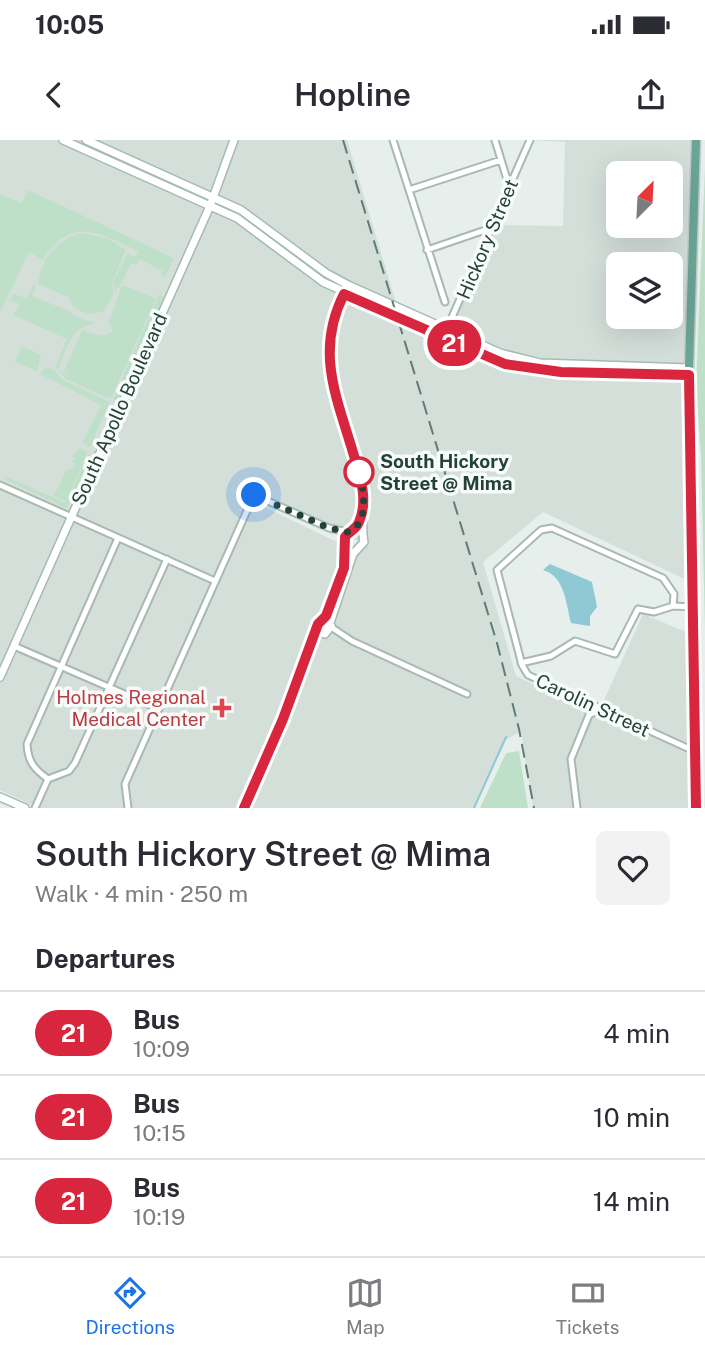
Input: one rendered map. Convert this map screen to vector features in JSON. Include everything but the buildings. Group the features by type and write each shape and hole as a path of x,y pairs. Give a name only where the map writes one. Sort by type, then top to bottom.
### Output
{"main road":[{"path":"63,140 237,218 266,237 302,268 344,294 505,364 537,371 689,372"},
{"path":"86,140 214,196 271,230 311,262 348,285 500,353 540,363 689,372"},
{"name":"South Apollo Boulevard","path":"0,677 210,206 234,140"},
{"path":"696,140 689,372 696,808"},
{"path":"266,237 271,230"},
{"path":"348,285 334,313 328,351 330,376 362,484 363,544 349,546"},
{"path":"244,808 301,676 325,628 344,568 350,531 362,515"},
{"path":"350,531 361,534"},
{"path":"0,797 24,808"}],"street":[{"path":"393,140 444,302"},
{"path":"495,140 509,186"},
{"name":"Hickory Street","path":"443,338 530,140"},
{"path":"409,190 501,160"},
{"path":"427,250 491,228"},
{"path":"0,485 215,581"},
{"path":"128,808 125,784 254,495 329,528 350,531"},
{"name":"Carolin Street","path":"673,606 674,594 663,578 548,527 496,570 521,663 528,675 696,752"},
{"path":"329,528 349,546"},
{"path":"48,779 35,769 28,759 27,744 118,538"},
{"path":"35,808 48,779 69,771 75,763 167,559"},
{"path":"521,663 551,656 575,641 615,654 633,613 638,610 664,612 673,606 694,607"},
{"path":"325,628 467,694"},
{"path":"14,646 159,709"},
{"path":"577,808 571,759 589,715 600,709"}],"shaded area":[{"path":"0,140 347,140 401,319 443,338 492,225 563,226 565,142 530,140 698,140 691,370 695,584 543,512 483,562 516,676 583,707 589,714 600,709 643,614 696,636 698,808 533,808 521,731 506,740 474,808 243,808 358,541 254,495 125,784 128,808 38,808 0,790"},
{"name":"Holmes Regional Medical Center","path":"254,502 337,542 342,552 340,569 239,808 132,808 127,790 129,781"}],"green space":[{"path":"705,168 705,629 701,456 696,386"},
{"path":"28,190 174,258 165,277 161,275 163,271 139,259 136,265 132,263 116,292 113,282 128,253 135,257 138,251 99,234 75,232 53,246 43,260 29,252 0,312 0,194 22,203"},
{"path":"82,233 107,238 126,250 112,282 114,294 103,312 87,314 74,308 68,297 38,284 43,266 52,251 65,240"},
{"path":"33,285 36,286 32,296 72,312 71,315 96,323 80,329 75,334 58,369 55,367 67,339 13,315 20,305 10,300 13,294 26,298"},
{"path":"126,286 156,299 111,398 108,398 66,379 58,370 69,375 64,371 82,330 101,336 113,332 109,322 121,287"},
{"path":"160,293 164,300 157,315 149,322 149,334 121,397 116,401 113,399"},
{"path":"22,346 41,355 37,371 15,362"},
{"path":"45,367 53,369 63,380 110,402 90,447 82,443 101,405 40,374"},
{"path":"80,448 88,452 66,501 54,496 66,470 73,469 76,464 71,462 76,459 72,457"},
{"path":"89,453 93,461 66,508 4,479 7,477 66,503"},
{"path":"519,751 528,808 480,808 506,753"}],"water":[{"path":"550,564 592,582 597,607 590,616 590,626 571,623 560,584 550,573 543,570"}],"waterway":[{"path":"474,808 506,737"}],"railway":[{"path":"343,140 497,643 519,729 534,808"}],"bus line":[{"name":"21","path":"244,808 283,719 282,715 318,624 326,616 344,568 347,548 344,544 345,537 356,528 362,515 362,484 330,376 328,351 331,325 344,294 505,364 537,371 689,375 694,533 696,808"}],"place":[{"name":"South Hickory Street @ Mima","path":"359,472"},
{"name":"Holmes Regional Medical Center","path":"222,708"}],"route":[{"path":"254,495 329,528 353,531 362,515 363,496 359,472"}]}
